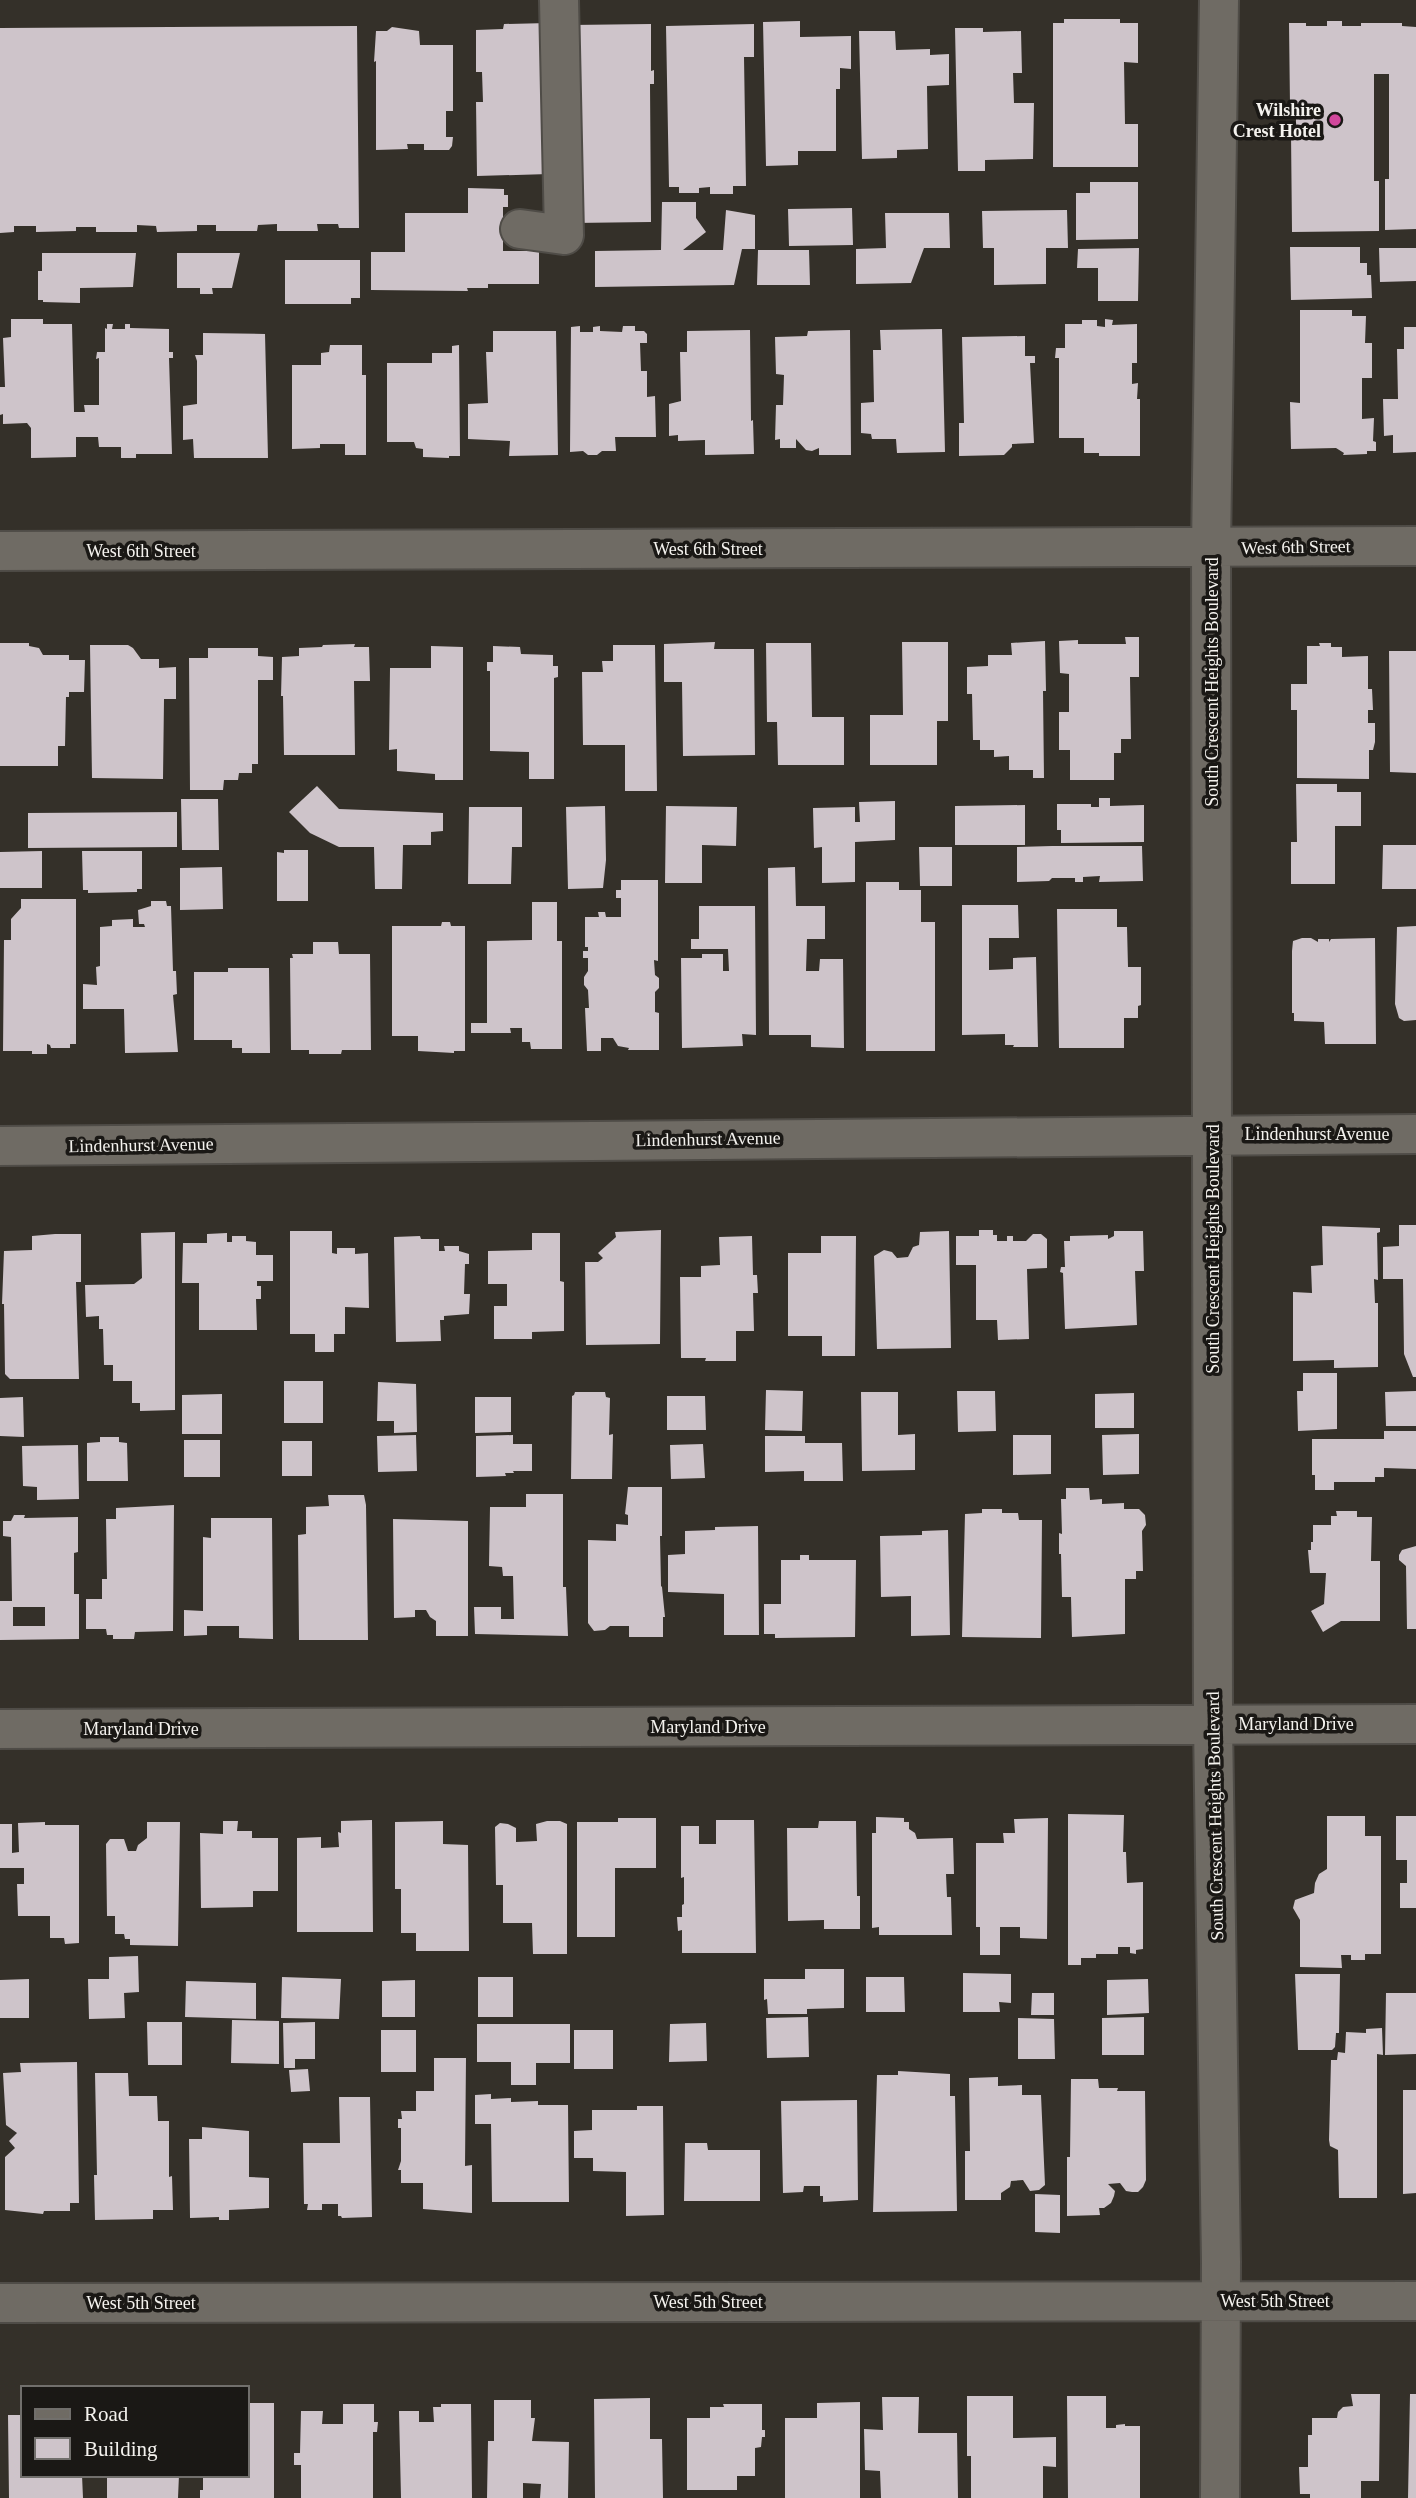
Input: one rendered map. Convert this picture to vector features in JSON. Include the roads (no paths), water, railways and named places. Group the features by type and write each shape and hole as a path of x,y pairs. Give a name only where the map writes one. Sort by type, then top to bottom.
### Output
{"street":[{"path":"520,229 564,235 559,0"},
{"name":"South Crescent Heights Boulevard","path":"1219,0 1211,548 1213,1724 1221,2301 1220,2498"},
{"name":"West 6th Street","path":"0,551 1416,546"},
{"name":"Lindenhurst Avenue","path":"0,1146 1416,1134"},
{"name":"Maryland Drive","path":"0,1729 1416,1724"},
{"name":"West 5th Street","path":"0,2303 1416,2301"}],"place":[{"name":"Wilshire Crest Hotel","path":"1335,120"}]}
